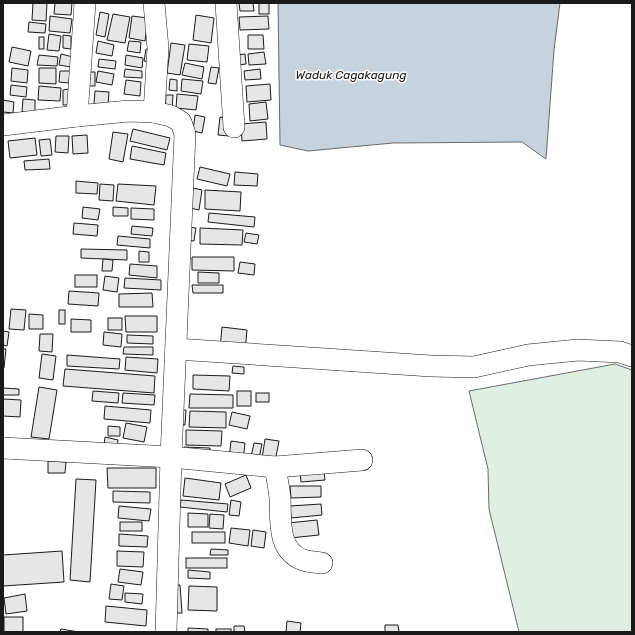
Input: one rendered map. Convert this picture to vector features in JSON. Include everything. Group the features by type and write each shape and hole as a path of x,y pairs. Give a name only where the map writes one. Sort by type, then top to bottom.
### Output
{"street":[{"path":"77,116 85,3"},
{"path":"154,3 158,48 154,112"},
{"path":"226,3 234,127"},
{"path":"3,125 129,111 154,112 171,116 181,122 186,134 171,457 166,632"},
{"path":"176,349 474,367 528,355 578,350 620,352 632,356"},
{"path":"3,448 171,457 275,467 362,460"},
{"path":"275,467 280,496 281,533 285,545 293,554 304,560 322,563"}],"green space":[{"path":"615,364 632,370 632,632 519,632 489,509 488,469 469,391"}],"water":[{"name":"Waduk Cagakagung","path":"278,3 560,3 554,50 546,159 522,142 393,143 308,151 280,145"}],"building":[{"path":"33,3 47,3 46,21 32,20"},
{"path":"55,3 72,3 71,15 54,14"},
{"path":"239,3 253,3 254,11 240,11"},
{"path":"259,3 269,3 269,14 259,14"},
{"path":"100,12 109,14 105,37 96,35"},
{"path":"113,14 130,17 125,43 107,40"},
{"path":"196,15 214,18 211,43 193,40"},
{"path":"50,16 72,19 70,33 49,31"},
{"path":"132,16 148,18 145,41 129,38"},
{"path":"268,16 269,29 240,30 239,17"},
{"path":"29,22 46,24 45,33 28,32"},
{"path":"49,34 61,36 59,51 47,50"},
{"path":"63,35 71,36 71,49 63,48"},
{"path":"248,35 263,35 264,49 248,49"},
{"path":"39,37 44,37 44,49 39,49"},
{"path":"98,41 114,45 112,56 96,53"},
{"path":"129,41 141,42 140,53 127,51"},
{"path":"171,43 185,45 180,75 167,73"},
{"path":"189,44 209,46 207,62 187,60"},
{"path":"12,47 31,51 28,66 9,62"},
{"path":"146,49 156,50 154,63 144,61"},
{"path":"264,52 266,64 249,65 248,54"},
{"path":"61,54 73,57 71,67 59,65"},
{"path":"245,54 246,64 238,65 237,55"},
{"path":"39,55 58,57 57,66 37,65"},
{"path":"126,55 143,58 142,68 125,65"},
{"path":"99,59 116,61 115,69 98,67"},
{"path":"185,63 204,67 202,79 182,75"},
{"path":"211,67 219,68 216,84 208,83"},
{"path":"12,68 28,70 27,83 11,81"},
{"path":"39,68 56,68 56,84 39,83"},
{"path":"125,69 142,71 142,78 124,77"},
{"path":"260,69 261,79 245,80 244,71"},
{"path":"60,71 70,71 69,83 59,82"},
{"path":"98,71 114,74 112,85 96,82"},
{"path":"89,72 95,72 95,86 88,86"},
{"path":"170,79 177,80 177,91 169,90"},
{"path":"182,79 203,81 201,94 181,91"},
{"path":"126,80 141,82 140,96 124,94"},
{"path":"270,84 271,100 247,102 246,86"},
{"path":"11,85 27,87 26,97 10,95"},
{"path":"39,86 61,88 60,101 38,100"},
{"path":"69,89 70,105 63,105 63,90"},
{"path":"95,91 109,92 108,104 94,104"},
{"path":"177,94 198,96 196,110 176,108"},
{"path":"166,95 173,95 172,112 165,112"},
{"path":"23,99 35,100 35,112 22,112"},
{"path":"3,100 14,102 13,113 3,112"},
{"path":"266,102 268,119 250,121 249,104"},
{"path":"195,115 205,117 202,133 193,131"},
{"path":"220,117 231,119 229,136 218,135"},
{"path":"266,122 267,139 242,141 241,124"},
{"path":"133,129 170,138 167,150 130,141"},
{"path":"113,132 128,134 123,162 109,159"},
{"path":"87,135 88,153 73,154 72,136"},
{"path":"56,136 69,136 68,153 55,152"},
{"path":"35,138 37,155 10,158 8,141"},
{"path":"50,139 52,155 41,156 39,140"},
{"path":"132,146 166,153 164,165 130,159"},
{"path":"49,159 50,169 25,170 24,161"},
{"path":"200,167 230,174 227,186 197,179"},
{"path":"235,172 258,174 257,186 234,185"},
{"path":"76,181 98,183 97,194 76,193"},
{"path":"100,184 114,185 113,201 99,200"},
{"path":"118,184 156,186 154,205 116,201"},
{"path":"193,188 202,190 199,210 190,208"},
{"path":"205,190 241,192 240,211 205,209"},
{"path":"83,207 100,209 98,220 82,218"},
{"path":"113,207 128,208 128,216 113,216"},
{"path":"131,208 154,209 154,220 131,219"},
{"path":"209,213 255,217 254,227 208,222"},
{"path":"74,223 98,225 97,236 73,234"},
{"path":"132,226 153,228 152,236 131,234"},
{"path":"188,227 196,228 194,241 186,240"},
{"path":"200,228 243,230 242,245 200,244"},
{"path":"246,233 259,235 257,244 244,242"},
{"path":"118,236 150,239 150,248 117,245"},
{"path":"81,249 127,250 127,260 81,258"},
{"path":"139,251 149,252 149,262 139,262"},
{"path":"192,257 234,257 234,271 192,270"},
{"path":"103,259 113,260 112,271 102,271"},
{"path":"240,262 255,264 254,275 238,273"},
{"path":"130,264 157,266 157,278 129,275"},
{"path":"198,272 219,273 219,283 198,283"},
{"path":"75,275 97,275 97,287 75,287"},
{"path":"105,276 119,278 117,292 103,290"},
{"path":"125,278 161,280 161,290 124,288"},
{"path":"192,285 223,285 223,293 193,293"},
{"path":"69,291 99,293 98,306 68,304"},
{"path":"152,293 153,307 119,307 119,294"},
{"path":"11,309 26,310 24,330 9,329"},
{"path":"59,310 65,310 65,324 59,324"},
{"path":"29,314 43,315 43,329 29,329"},
{"path":"125,316 157,316 157,332 126,332"},
{"path":"108,318 122,318 122,330 108,330"},
{"path":"71,319 91,320 91,332 71,332"},
{"path":"222,327 247,330 245,352 220,349"},
{"path":"3,331 9,332 7,346 3,345"},
{"path":"104,332 122,334 121,347 103,345"},
{"path":"40,334 53,334 52,352 39,351"},
{"path":"127,335 153,336 153,344 127,343"},
{"path":"124,347 153,347 153,355 123,354"},
{"path":"3,349 6,349 4,368 3,368"},
{"path":"42,354 56,356 53,380 39,378"},
{"path":"67,355 120,359 119,369 67,366"},
{"path":"126,357 158,359 157,373 125,370"},
{"path":"233,366 244,367 244,374 232,373"},
{"path":"65,369 155,376 154,393 63,386"},
{"path":"193,375 230,376 229,391 193,389"},
{"path":"39,387 57,390 49,439 31,437"},
{"path":"3,388 19,389 19,395 3,395"},
{"path":"93,391 119,393 118,403 92,401"},
{"path":"237,391 251,391 251,406 237,406"},
{"path":"123,393 155,395 154,405 122,403"},
{"path":"256,393 269,393 269,402 256,402"},
{"path":"190,394 233,395 233,408 189,408"},
{"path":"3,399 21,400 20,417 3,416"},
{"path":"105,406 151,410 150,423 104,419"},
{"path":"179,410 186,410 185,425 178,425"},
{"path":"190,411 226,412 226,428 189,427"},
{"path":"232,412 250,416 247,429 229,425"},
{"path":"126,423 147,427 144,442 123,438"},
{"path":"108,426 120,427 120,436 108,436"},
{"path":"186,430 222,431 221,446 186,445"},
{"path":"105,437 118,440 117,448 104,446"},
{"path":"265,439 279,441 274,467 261,465"},
{"path":"231,441 245,443 243,461 229,459"},
{"path":"254,443 262,444 259,459 251,457"},
{"path":"184,447 210,448 210,455 183,454"},
{"path":"48,461 66,462 65,473 48,473"},
{"path":"107,468 156,468 156,488 108,488"},
{"path":"324,471 325,480 301,482 300,472"},
{"path":"246,475 251,488 230,497 225,484"},
{"path":"185,478 221,483 219,500 183,496"},
{"path":"76,479 96,480 90,582 70,580"},
{"path":"290,486 321,486 321,497 291,498"},
{"path":"113,491 150,492 150,503 113,502"},
{"path":"181,500 228,504 227,512 180,507"},
{"path":"231,500 241,502 239,516 229,515"},
{"path":"321,504 322,515 291,518 290,506"},
{"path":"119,506 151,509 149,521 118,518"},
{"path":"188,513 208,514 208,527 188,527"},
{"path":"210,514 224,515 223,529 209,528"},
{"path":"317,520 319,535 290,538 288,523"},
{"path":"120,522 142,522 142,531 120,531"},
{"path":"231,528 250,530 248,546 229,543"},
{"path":"253,530 266,532 264,548 251,546"},
{"path":"192,532 225,532 225,543 192,543"},
{"path":"119,534 148,536 147,547 119,546"},
{"path":"211,549 228,550 228,555 210,555"},
{"path":"62,551 64,582 3,586 3,555"},
{"path":"117,551 144,552 143,567 117,566"},
{"path":"186,558 227,558 227,568 186,568"},
{"path":"120,569 143,572 141,585 118,582"},
{"path":"188,570 210,572 210,579 188,578"},
{"path":"111,584 124,586 122,600 109,599"},
{"path":"174,585 180,585 182,613 176,613"},
{"path":"189,586 217,587 217,611 188,610"},
{"path":"125,593 143,594 142,604 125,602"},
{"path":"25,594 27,611 6,614 4,598"},
{"path":"106,606 147,610 146,626 105,622"},
{"path":"4,617 23,617 23,632 4,632"},
{"path":"287,621 301,623 300,632 286,632"},
{"path":"385,625 398,625 399,632 385,632"},
{"path":"234,626 244,626 245,632 234,632"},
{"path":"188,628 208,629 208,632 188,632"},
{"path":"61,629 79,632 60,632"},
{"path":"216,629 231,629 231,632 216,632"}]}
